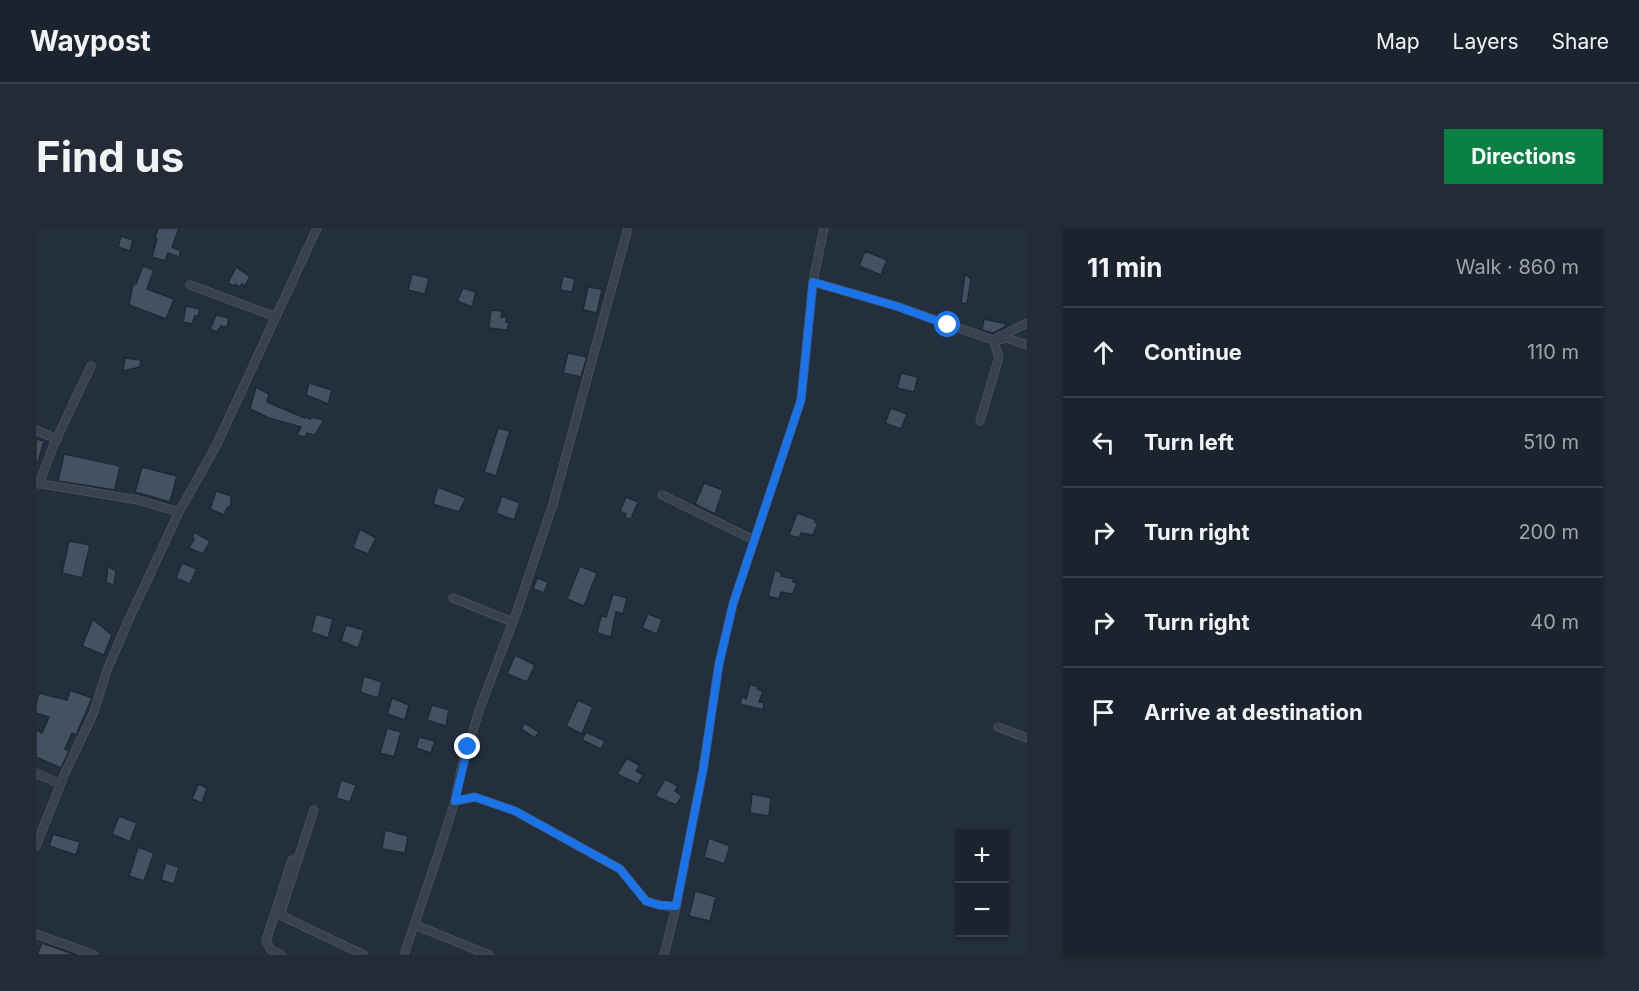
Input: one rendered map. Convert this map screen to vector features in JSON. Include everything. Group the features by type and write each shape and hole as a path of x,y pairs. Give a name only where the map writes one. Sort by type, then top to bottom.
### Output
{"street":[{"path":"36,846 60,784 94,712 111,659 179,512 212,454 317,228"},
{"path":"404,955 455,801 462,765 480,708 513,622 553,504 628,228"},
{"path":"664,955 703,770 719,664 733,604 799,408 805,372 813,282 824,228"},
{"path":"813,282 896,306 993,340 1006,338 1027,345"},
{"path":"190,285 276,316"},
{"path":"993,340 1027,323"},
{"path":"980,421 999,357 993,340"},
{"path":"92,366 38,483 138,500 179,512"},
{"path":"36,430 57,439"},
{"path":"662,495 754,540"},
{"path":"453,598 513,622"},
{"path":"998,728 1027,738"},
{"path":"36,772 60,784"},
{"path":"455,801 475,797 515,811 620,869 646,901 659,905 676,906"},
{"path":"314,810 282,908 282,916 364,955"},
{"path":"282,955 271,950 266,942 292,860"},
{"path":"415,925 489,955"},
{"path":"36,934 94,955"}],"building":[{"path":"158,228 179,228 172,247 181,251 179,257 168,253 165,261 152,257"},
{"path":"121,236 133,240 130,251 118,247"},
{"path":"865,251 887,260 881,275 859,266"},
{"path":"143,266 154,270 147,289 174,299 166,319 129,305 133,284 136,284"},
{"path":"236,267 250,276 245,286 242,284 239,287 228,283"},
{"path":"412,274 429,278 425,294 408,290"},
{"path":"965,274 971,279 967,304 961,303"},
{"path":"563,276 575,279 572,292 560,290"},
{"path":"588,287 602,289 597,313 583,310"},
{"path":"463,288 476,292 472,307 457,301"},
{"path":"186,306 200,309 192,324 183,322"},
{"path":"491,310 502,311 501,317 507,317 506,322 509,323 507,330 489,328"},
{"path":"216,315 229,318 227,327 221,326 217,332 210,329"},
{"path":"984,319 1006,324 1005,327 993,333 982,330"},
{"path":"568,353 587,357 581,377 563,373"},
{"path":"125,358 141,360 140,367 123,371"},
{"path":"901,373 918,377 914,392 897,388"},
{"path":"309,383 332,390 328,404 306,395"},
{"path":"256,387 269,394 267,402 305,418 305,416 310,419 312,417 324,420 315,435 307,433 305,437 297,435 301,427 269,418 250,409"},
{"path":"891,408 907,414 901,429 885,423"},
{"path":"498,428 510,431 496,476 484,472"},
{"path":"36,439 44,441 38,462 36,462"},
{"path":"64,454 120,466 115,490 58,481"},
{"path":"142,467 177,476 170,502 135,492"},
{"path":"704,483 723,490 715,514 695,504"},
{"path":"438,487 466,498 459,512 433,504"},
{"path":"216,491 231,496 231,506 227,508 224,515 210,509"},
{"path":"502,496 520,503 514,520 496,513"},
{"path":"626,497 638,502 631,519 625,518 626,514 620,511"},
{"path":"797,513 816,520 815,522 818,523 813,535 801,533 799,538 789,535"},
{"path":"360,529 376,538 368,554 353,548"},
{"path":"194,532 210,541 203,554 189,548 194,539 192,538"},
{"path":"69,541 90,545 82,578 62,573"},
{"path":"182,563 197,569 190,584 176,578"},
{"path":"108,566 116,571 114,585 106,583"},
{"path":"580,566 597,573 584,606 567,599"},
{"path":"775,570 782,573 781,576 794,579 793,582 797,583 793,594 781,592 779,599 768,596"},
{"path":"537,578 548,582 544,593 533,589"},
{"path":"613,594 627,598 623,614 616,612 611,637 597,633 601,616 606,617"},
{"path":"316,614 333,619 328,638 311,632"},
{"path":"648,614 662,619 657,634 642,628"},
{"path":"93,619 112,635 104,655 82,646"},
{"path":"346,625 364,630 358,648 341,641"},
{"path":"515,655 535,665 527,682 507,674"},
{"path":"364,676 382,682 378,698 360,692"},
{"path":"750,684 763,691 759,702 764,703 763,710 740,704 742,696 746,699"},
{"path":"70,690 92,698 76,735 72,733 65,749 69,751 61,768 36,757 36,730 42,733 49,717 36,713 36,705 39,693 67,700"},
{"path":"392,698 409,705 405,720 387,714"},
{"path":"578,700 593,707 582,734 566,726"},
{"path":"432,705 449,710 446,726 427,720"},
{"path":"525,723 539,732 535,738 521,729"},
{"path":"387,728 401,732 394,757 380,753"},
{"path":"586,732 605,741 601,749 582,740"},
{"path":"419,737 435,741 431,753 416,748"},
{"path":"627,758 640,766 636,771 643,775 638,784 617,774"},
{"path":"665,779 678,786 675,791 682,796 676,805 655,796"},
{"path":"341,780 356,785 350,802 336,798"},
{"path":"198,784 207,788 202,803 192,799"},
{"path":"752,794 771,798 769,816 750,813"},
{"path":"119,816 137,823 130,842 112,834"},
{"path":"385,830 408,836 405,853 382,849"},
{"path":"53,834 80,842 76,855 49,846"},
{"path":"709,838 730,846 724,864 704,857"},
{"path":"138,847 154,853 144,881 129,876"},
{"path":"166,863 179,867 174,884 161,880"},
{"path":"695,891 716,897 710,921 689,916"},
{"path":"42,943 73,954 75,955 37,955"}],"route":[{"path":"468,747 455,801 475,797 515,811 620,869 646,901 659,905 676,906 703,770 719,664 733,604 801,400 813,282 896,306 948,325"}]}
